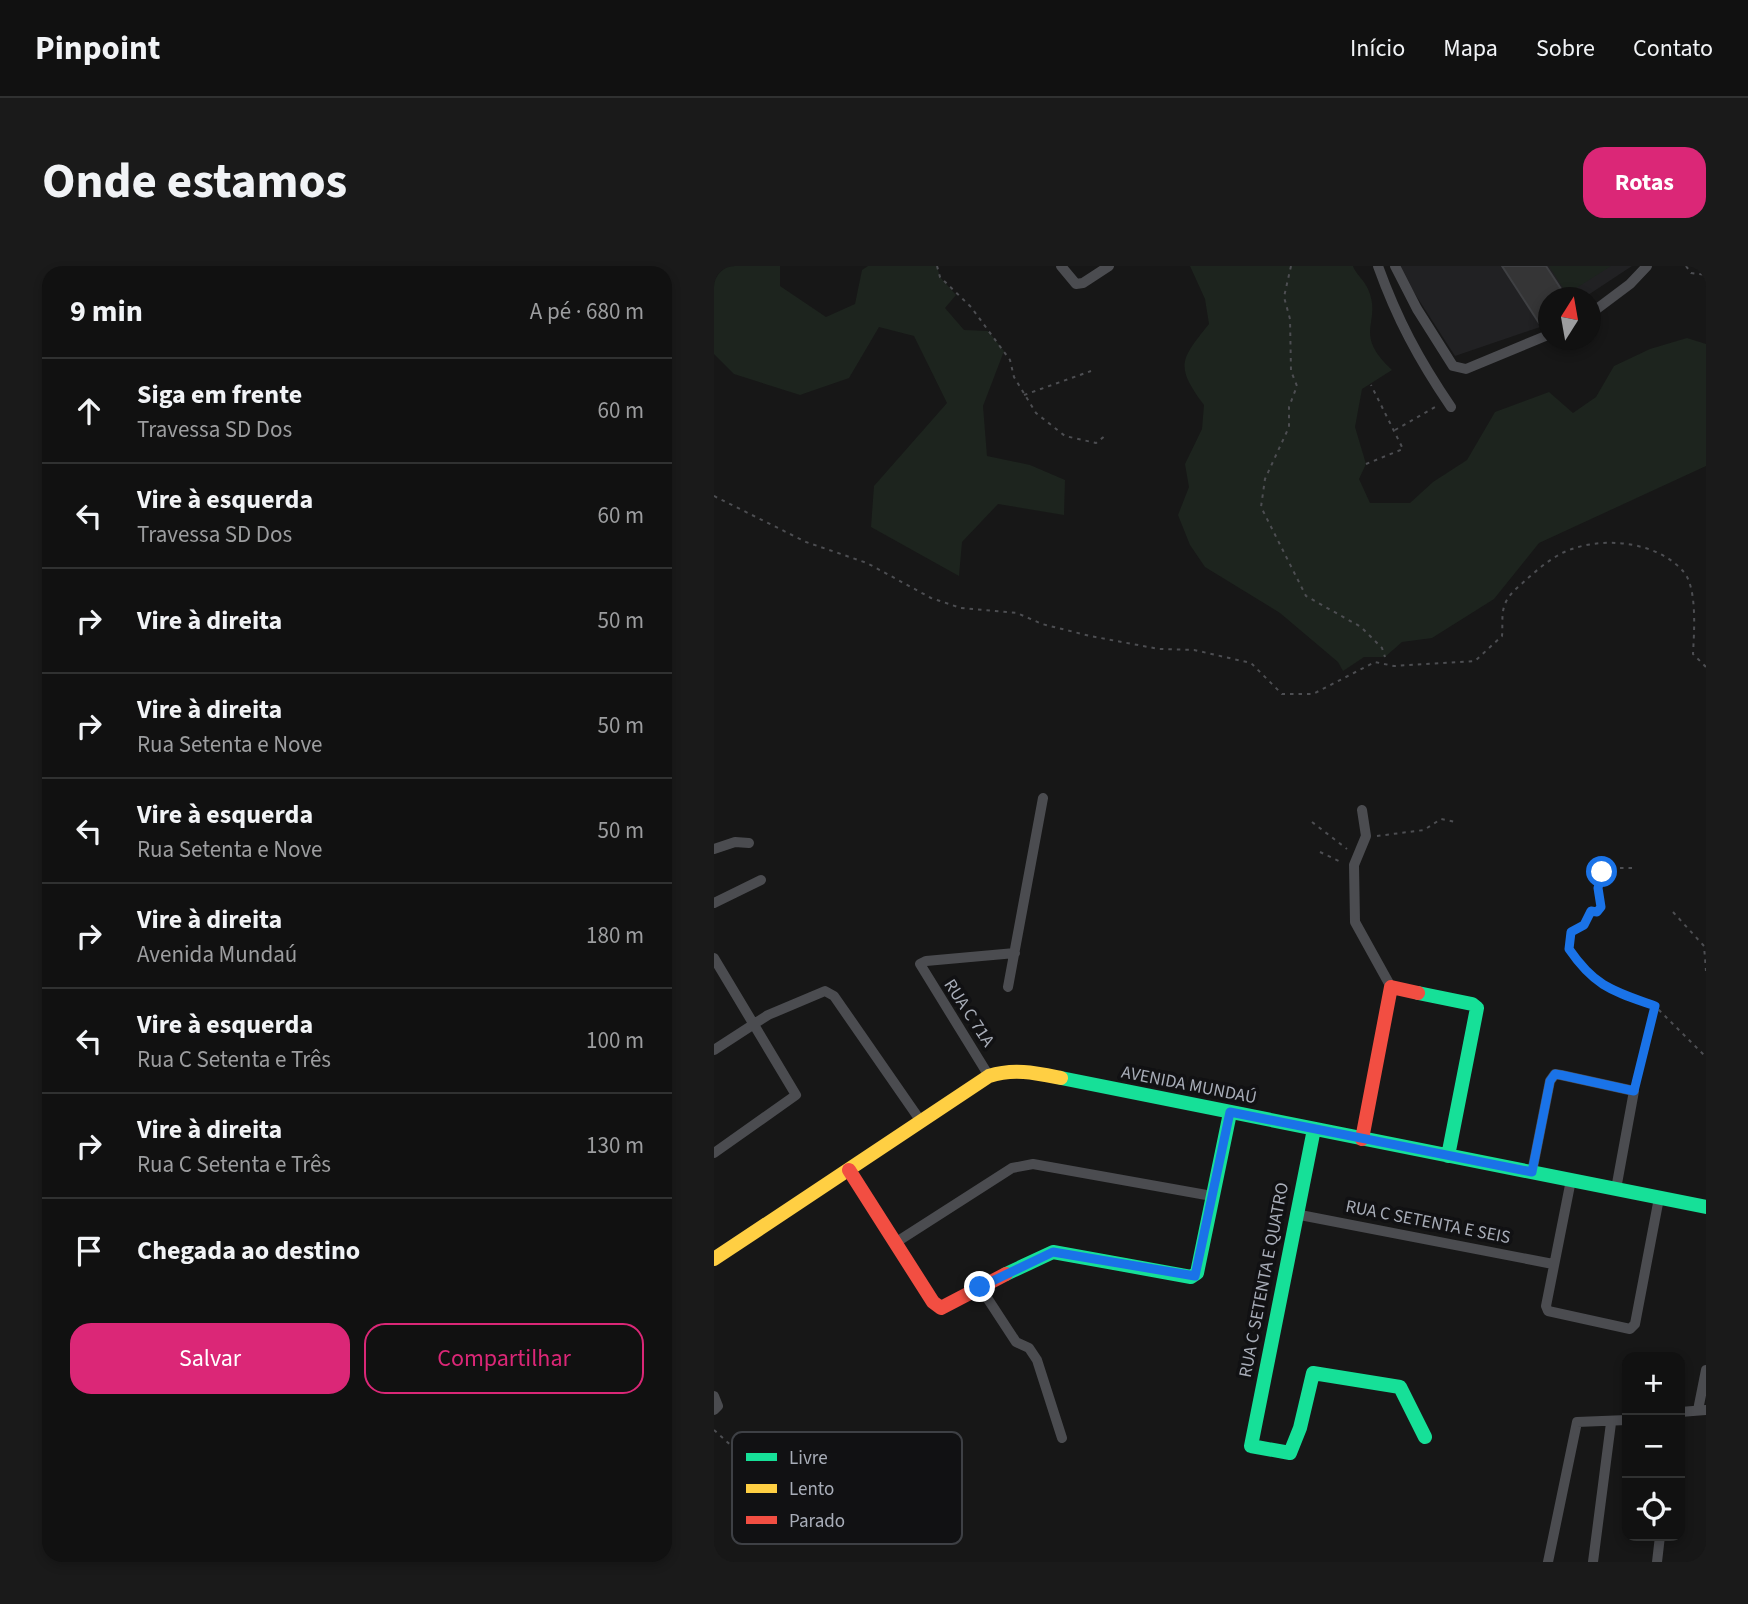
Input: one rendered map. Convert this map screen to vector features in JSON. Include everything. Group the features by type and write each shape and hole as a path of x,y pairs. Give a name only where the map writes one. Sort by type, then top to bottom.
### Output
{"street":[{"path":"1061,266 1076,284 1108,266"},
{"path":"1378,266 1397,319 1449,404"},
{"path":"1395,266 1417,309 1453,366 1466,369 1538,340"},
{"path":"1601,306 1630,284 1647,266"},
{"path":"1008,987 1044,798"},
{"path":"1362,810 1366,836 1354,865 1355,922 1391,988 1362,1139"},
{"path":"714,849 735,842 748,842"},
{"path":"714,902 761,880"},
{"name":"RUA C 71A","path":"989,1076 920,970 920,964 926,961 1015,953"},
{"path":"714,958 796,1095 714,1153"},
{"path":"1391,988 1478,1007 1448,1156"},
{"path":"714,1050 754,1023 799,999 825,990 834,996 920,1120"},
{"name":"AVENIDA MUNDAÚ","path":"714,1259 920,1120 989,1076 1004,1071 1024,1072 1706,1207"},
{"path":"1532,1172 1550,1081 1555,1074 1634,1091 1616,1189"},
{"path":"849,1170 933,1302 941,1308 1053,1252 1195,1276 1230,1112"},
{"name":"RUA C SETENTA E QUATRO","path":"1314,1129 1251,1446 1290,1453 1300,1428 1312,1373 1400,1387 1425,1437"},
{"path":"895,1243 1012,1168 1033,1164 1212,1196"},
{"path":"1571,1180 1553,1264 1546,1306 1548,1311 1633,1328 1659,1198"},
{"name":"RUA C SETENTA E SEIS","path":"1295,1214 1553,1264"},
{"path":"980,1287 1016,1342 1029,1348 1037,1360 1062,1438"},
{"path":"1702,1410 1706,1370"},
{"path":"714,1396 718,1406 714,1410"},
{"path":"1548,1562 1576,1426 1586,1419 1611,1423 1622,1421"},
{"path":"1593,1562 1611,1423"},
{"path":"1657,1562 1659,1541"}],"path":[{"path":"937,266 940,277 971,307 1010,360 1023,396 1036,413 1065,436 1096,443 1106,435"},
{"path":"1291,266 1284,297 1290,320 1290,371 1297,386 1289,407 1289,427 1265,479 1261,507 1306,597 1361,627 1382,648 1384,657"},
{"path":"1686,266 1691,273 1706,275"},
{"path":"1023,396 1091,371"},
{"path":"1366,464 1403,449 1371,385"},
{"path":"1394,431 1449,404"},
{"path":"714,496 806,542 867,563 930,598 961,608 1017,613 1042,624 1090,636 1159,649 1194,650 1251,663 1282,694 1313,694 1375,662 1394,666 1475,662 1502,636 1504,607 1509,596 1554,558 1575,548 1597,544 1635,545 1655,552 1683,570 1689,581 1695,621 1693,654 1706,667"},
{"path":"1366,836 1395,836 1424,830 1441,819 1456,822"},
{"path":"1312,821 1339,845 1358,853"},
{"path":"1320,852 1354,865"},
{"path":"1632,868 1611,868 1602,872 1598,888 1601,907 1597,912 1591,911 1584,925 1571,932 1569,949 1582,967 1603,987 1655,1006 1706,1057"},
{"path":"1673,912 1704,946 1706,971"},
{"path":"1634,1091 1655,1006"},
{"path":"714,1430 732,1446"}],"shaded area":[{"path":"714,266 780,266 780,286 826,317 855,304 862,270 868,266 937,266 940,277 956,295 945,308 964,330 988,331 1004,351 983,406 987,456 1030,465 1065,480 1064,515 998,504 962,542 959,576 871,527 874,486 947,403 914,336 879,327 849,378 800,395 734,374 714,354"},
{"path":"1190,266 1353,266 1372,301 1370,337 1373,346 1392,370 1362,389 1355,427 1366,464 1359,479 1370,503 1410,503 1433,482 1467,460 1495,412 1549,392 1573,413 1596,397 1614,366 1650,349 1687,338 1706,344 1706,466 1539,543 1494,599 1432,638 1402,642 1385,657 1364,657 1343,671 1338,662 1280,613 1205,567 1190,545 1178,515 1189,487 1185,464 1202,429 1204,405 1188,381 1185,363 1192,346 1209,324 1205,299"},
{"path":"1397,266 1632,266 1600,287 1538,287 1538,328 1455,356"},
{"path":"1549,266 1611,266 1578,287 1562,287"}],"building":[{"path":"1502,266 1546,266 1560,287 1538,287 1538,321"}],"traffic: fast":[{"path":"1418,993 1472,1004 1477,1008 1448,1156"},
{"path":"1061,1078 1706,1207"},
{"path":"1006,1274 1053,1252 1191,1277 1197,1273 1230,1113"},
{"path":"1314,1129 1251,1446 1290,1453 1300,1428 1313,1373 1400,1387 1425,1437"}],"traffic: slow":[{"path":"714,1259 989,1076 1016,1072 1061,1078"}],"traffic: jam":[{"path":"1362,1139 1391,987 1418,993"},
{"path":"849,1170 933,1302 941,1308 1006,1274"}],"route":[{"path":"980,1287 1053,1252 1195,1276 1230,1112 1532,1172 1550,1081 1555,1074 1634,1091 1655,1006 1603,987 1582,967 1569,949 1571,932 1584,925 1591,911 1597,912 1601,907 1598,888 1602,872"}]}
